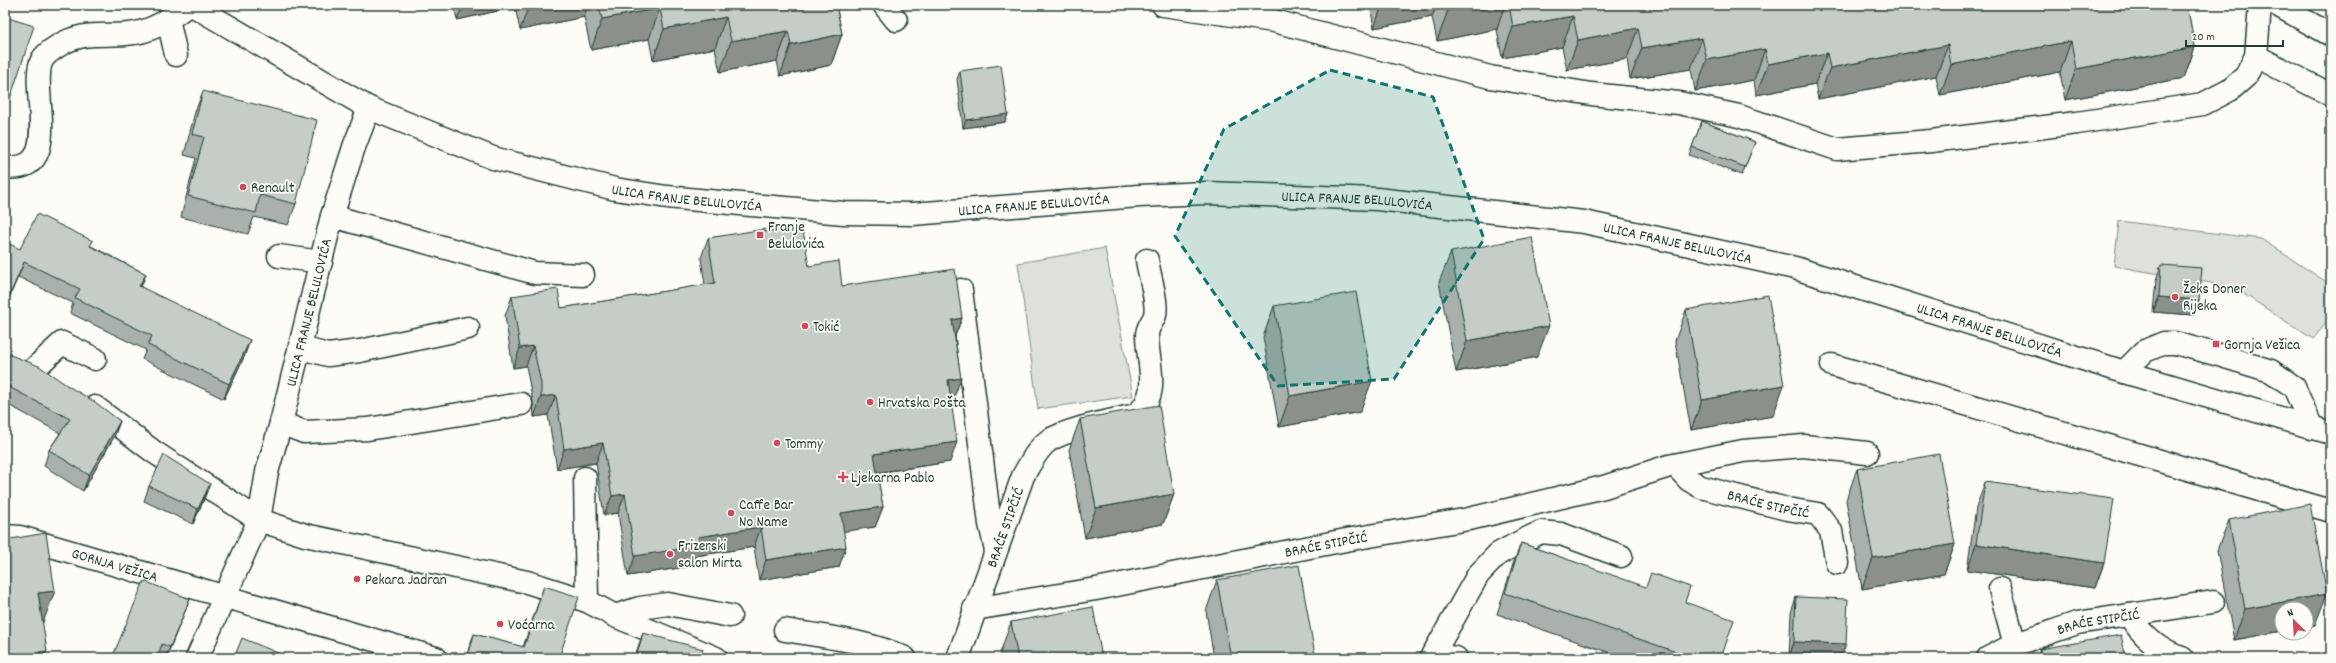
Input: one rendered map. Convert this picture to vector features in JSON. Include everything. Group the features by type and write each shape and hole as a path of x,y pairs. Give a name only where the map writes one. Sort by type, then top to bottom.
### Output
{"street":[{"path":"5,167 12,168 26,164 35,156 42,131 38,79 42,60 53,49 70,38 93,34 135,33 159,26 188,5"},
{"name":"ULICA FRANJE BELULOVIĆA","path":"192,5 369,108 493,158 615,189 652,195 743,205 844,213 913,214 1139,196 1206,193 1377,198 1584,222 1794,268 2124,372 2321,430"},
{"path":"1163,5 1274,21 1490,78 1591,94 1694,107 1739,116 1837,149 1931,141 2077,123 2202,104 2230,90 2246,76 2256,56 2260,5"},
{"path":"2277,5 2331,35"},
{"path":"168,19 176,55"},
{"path":"2256,56 2331,95"},
{"name":"ULICA FRANJE BELULOVIĆA","path":"197,658 223,597 259,520 267,472 282,423 332,216 354,147 369,108"},
{"path":"332,216 535,273 583,275"},
{"path":"279,256 321,262"},
{"name":"BRAĆE STIPČIĆ","path":"958,658 974,609 1023,476 1035,456 1047,442 1063,433 1136,415 1144,408 1150,398 1152,376 1147,334 1155,310 1147,260"},
{"path":"961,290 990,524 996,550"},
{"path":"301,348 328,355 360,351 468,328"},
{"path":"34,370 62,343 95,359"},
{"path":"2124,372 2145,352 2164,343 2175,343 2271,370 2294,387 2321,430"},
{"path":"1832,365 2331,511"},
{"path":"80,398 96,407 154,452 259,520 305,535 527,582 587,601 614,616 716,658"},
{"path":"282,423 304,432 368,429 520,404"},
{"name":"BRAĆE STIPČIĆ","path":"974,609 1096,589 1346,540 1469,519 1604,487 1675,464 1743,451 1804,446 1867,453"},
{"name":"BRAĆE STIPČIĆ","path":"1675,464 1689,480 1701,487 1787,509 1818,514 1831,531 1837,563"},
{"path":"585,478 587,601"},
{"path":"1456,658 1432,656 1478,575 1498,554 1541,532 1561,534 1621,556"},
{"name":"GORNJA VEŽICA","path":"5,536 20,537 223,597"},
{"path":"2000,589 2015,645"},
{"path":"223,597 436,658"},
{"name":"BRAĆE STIPČIĆ","path":"1988,658 2015,645 2077,623 2213,602"},
{"path":"614,616 640,608 668,604 730,616"},
{"path":"2129,615 2137,627 2153,643 2168,654 2182,658"},
{"path":"785,630 840,639 892,652 905,658"}],"highlighted area":[{"path":"1330,70 1433,97 1484,239 1394,379 1278,386 1175,236 1224,129"}],"shaded area":[{"path":"2119,221 2261,239 2331,285 2331,317 2313,339 2233,287 2114,266"},
{"path":"1105,248 1133,396 1038,409 1018,263"}],"building":[{"path":"599,5 836,5 842,34 791,45 788,31 731,41 726,17 664,29 660,8 602,19"},
{"path":"1447,5 1475,5 1448,10"},
{"path":"1509,5 2187,5 2195,47 2076,69 2071,41 1951,65 1948,45 1830,68 1827,53 1768,64 1765,49 1707,60 1702,38 1642,48 1638,28 1578,40 1573,16 1513,27"},
{"path":"5,17 34,26 9,102 5,101"},
{"path":"1001,65 1008,114 966,120 960,71"},
{"name":"Renault","path":"203,91 317,120 296,204 260,195 256,213 188,196 204,137 192,134"},
{"path":"1702,121 1755,142 1745,167 1692,147"},
{"path":"37,214 93,241 90,246 146,274 139,286 250,340 229,384 148,345 152,336 75,298 80,289 24,262 5,306 5,242 20,249"},
{"path":"802,225 809,266 839,261 842,286 955,269 962,318 952,320 961,378 948,380 957,442 874,454 883,507 841,513 846,547 766,560 761,527 698,537 699,546 635,556 625,494 612,496 603,443 564,449 556,395 541,397 541,383 533,346 520,348 512,296 558,289 561,308 715,283 708,238 765,229 765,232"},
{"path":"1532,237 1549,326 1467,341 1451,252"},
{"path":"2161,265 2202,268 2199,300 2159,297"},
{"path":"1356,292 1372,381 1290,396 1274,306"},
{"path":"1768,295 1784,385 1702,400 1686,310"},
{"path":"5,353 39,366 95,402 120,421 89,475 49,450 70,419 5,385"},
{"path":"1159,405 1174,494 1096,508 1080,419"},
{"path":"1939,454 1955,544 1873,558 1857,469"},
{"path":"164,455 210,484 198,509 149,486"},
{"path":"1985,482 2114,499 2104,563 1976,544"},
{"path":"2310,504 2327,594 2289,601 2274,601 2274,604 2245,609 2229,520"},
{"path":"46,533 55,591 38,593 47,651 39,652 40,658 5,658 5,540"},
{"path":"1521,543 1646,587 1651,573 1690,587 1685,602 1734,620 1721,658 1694,658 1505,593"},
{"path":"1299,565 1315,655 1296,658 1231,658 1217,580"},
{"path":"144,581 190,599 170,647 162,644 157,658 112,658"},
{"path":"544,586 579,597 559,658 468,658 474,634 524,647"},
{"path":"1796,597 1848,599 1846,644 1794,642"},
{"path":"1093,607 1102,658 1018,658 1011,622"},
{"path":"643,633 703,649 701,656 710,658 636,658"},
{"path":"2121,635 2126,658 2041,658 2040,649"},
{"path":"242,638 290,658 234,658"}],"place":[{"name":"Renault","path":"243,187"},
{"name":"Franje Belulovića","path":"760,235"},
{"name":"Žeks Doner Rijeka","path":"2175,297"},
{"name":"Tokić","path":"805,326"},
{"name":"Gornja Vežica","path":"2216,344"},
{"name":"Hrvatska Pošta","path":"870,402"},
{"name":"Tommy","path":"777,443"},
{"name":"Ljekarna Pablo","path":"843,477"},
{"name":"Caffe Bar No Name","path":"731,513"},
{"name":"Frizerski salon Mirta","path":"670,554"},
{"name":"Pekara Jadran","path":"357,579"},
{"name":"Voćarna","path":"500,624"}]}
